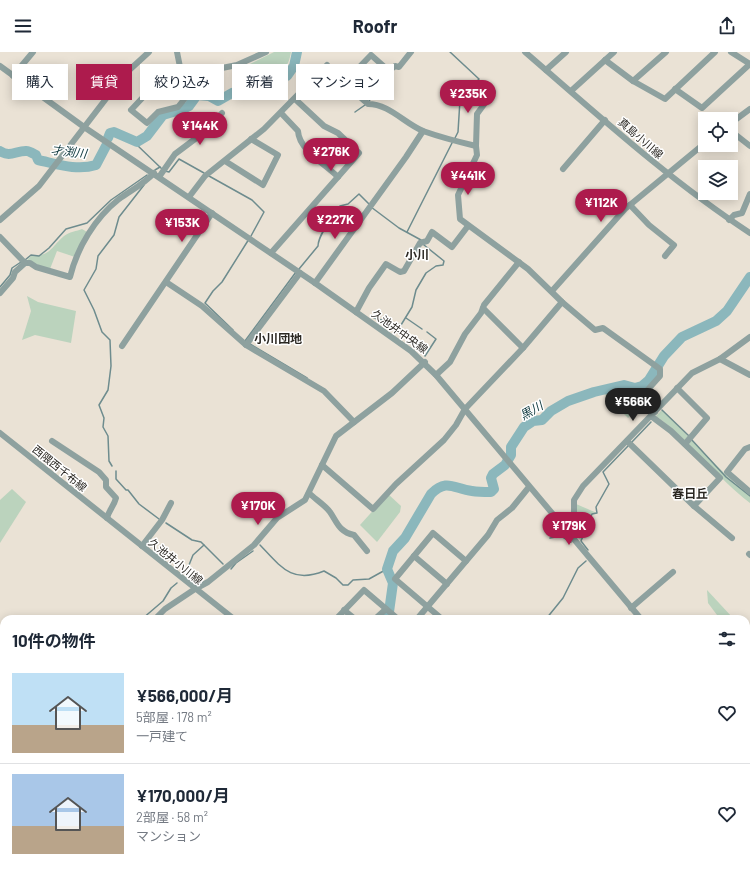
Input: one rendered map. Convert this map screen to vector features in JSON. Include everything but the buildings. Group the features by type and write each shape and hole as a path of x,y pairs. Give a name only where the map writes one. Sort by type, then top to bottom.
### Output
{"street":[{"path":"23,64 33,52"},
{"path":"0,220 39,186 130,68 149,52"},
{"path":"177,52 180,64"},
{"path":"224,68 237,66 266,52"},
{"path":"394,68 410,52"},
{"name":"真島小川線","path":"525,52 668,175 729,220 750,233"},
{"path":"546,70 566,52"},
{"path":"571,91 614,52"},
{"path":"633,81 666,52"},
{"path":"605,60 633,81 664,98 715,52"},
{"path":"675,89 702,108 750,64 731,52"},
{"path":"362,64 371,55 381,64"},
{"name":"久池井中央線","path":"0,66 12,75"},
{"path":"182,76 186,97 178,107 158,112 147,123 131,110 152,90 163,83 182,76"},
{"path":"493,92 477,114 477,155 458,195 460,219 519,262 595,330 603,328 660,370 660,376 643,395 653,414 720,478 694,506"},
{"path":"190,198 207,175 251,139 295,98 324,126 338,133 359,153 271,253"},
{"name":"久池井中央線","path":"46,100 107,142 160,172 190,198 315,282 425,362 529,487 570,533 637,615"},
{"path":"364,100 367,103 378,104 397,115 406,123 423,131 476,146"},
{"path":"738,118 750,109"},
{"path":"281,112 298,131 299,139 315,158 321,161 338,177"},
{"path":"0,236 23,262 70,277 79,253 97,220 118,200 160,172 175,154 199,136 222,114"},
{"path":"563,169 605,120"},
{"path":"315,282 423,131"},
{"path":"738,137 750,146"},
{"path":"224,162 263,185 278,155 251,139"},
{"path":"552,291 630,205 698,149"},
{"path":"729,220 734,215 742,213 750,194"},
{"path":"630,205 649,225 674,245 665,256"},
{"path":"122,346 212,213"},
{"path":"356,312 369,288 386,264 400,272 404,271 423,242 432,232 452,247 468,226"},
{"path":"0,293 13,278 15,272 23,262"},
{"path":"436,375 450,362 465,334 481,313 483,308 519,262"},
{"path":"248,343 299,271"},
{"path":"166,282 202,306 248,343 324,391 354,422"},
{"path":"322,465 373,509 396,484 444,440 456,425 465,409 523,348 562,302"},
{"path":"483,308 523,348"},
{"path":"570,533 574,513 574,500 583,486 692,374 720,359 750,337"},
{"path":"720,359 750,375"},
{"path":"158,615 194,589 208,582 254,545 278,518 305,500 336,436 392,393 425,362"},
{"path":"677,388 707,418 685,444"},
{"name":"西隈西千布線","path":"0,433 107,518"},
{"path":"52,441 99,472 106,480 106,486 116,498 114,505 108,511 107,518"},
{"path":"627,441 694,506 732,538"},
{"path":"750,447 746,449 727,472 750,492"},
{"path":"745,487 750,482"},
{"path":"421,615 488,535 497,520 512,508 529,487"},
{"path":"309,493 330,513 332,519 346,533 354,534 368,551"},
{"path":"142,546 162,520 170,503"},
{"name":"久池井小川線","path":"107,518 194,589 229,615"},
{"path":"437,615 395,579 433,533 466,561"},
{"path":"414,556 447,584"},
{"path":"631,608 673,572"},
{"path":"340,615 364,590 384,609 393,615"},
{"path":"379,615 384,609"},
{"path":"344,610 350,615"}],"green space":[{"path":"274,52 291,52 287,64 250,64"},
{"path":"82,229 87,232 75,257 57,251 50,269 26,261 31,256 47,253 66,235"},
{"path":"27,296 38,302 76,311 71,343 35,335 22,340 31,311"},
{"path":"625,389 643,404 628,418 605,395 610,390"},
{"path":"662,410 716,465 750,496 750,503 726,482 681,436 656,416"},
{"path":"12,489 26,502 0,543 0,500"},
{"path":"388,494 401,506 400,512 377,542 360,525"},
{"path":"576,504 597,513 592,514 581,541 558,515 576,511"},
{"path":"707,590 730,615 717,615 708,603"}],"waterway":[{"name":"才渕川","path":"108,138 110,133 114,132 137,142 147,136 163,115 189,106 197,95 209,96 218,101 232,93 250,87 263,77 287,76 294,66 297,52"},
{"path":"450,52 479,79 460,100 458,132 455,138"},
{"path":"355,112 365,105"},
{"path":"407,232 453,141"},
{"path":"137,142 137,145 162,169"},
{"name":"才渕川","path":"0,151 7,154 28,151 36,155 38,160 74,167 89,167 96,165 106,146"},
{"path":"165,171 169,172 179,159 204,173"},
{"path":"155,170 160,167"},
{"path":"25,260 31,255 39,256 49,248 66,229 87,223 111,200 147,175"},
{"path":"209,176 252,200 264,212 251,236"},
{"path":"112,466 109,461 108,436 103,427 104,418 99,405 108,390 111,366 110,340 102,332 94,310 84,290 96,269 98,256 114,235 119,217 144,185"},
{"path":"299,269 318,246 323,231 340,206 348,204 359,194 369,204"},
{"path":"371,207 399,228 421,240"},
{"path":"233,330 205,303 213,291 222,282 249,239"},
{"path":"374,318 401,325 412,307 416,290 426,273 436,266 443,265 444,261 424,245"},
{"path":"0,287 10,275 12,268 21,262"},
{"path":"245,341 296,272"},
{"name":"黒川","path":"389,615 393,583 387,569 393,551 405,538 431,494 437,489 446,485 472,491 491,492 494,489 491,478 493,474 505,465 511,455 511,447 524,427 533,421 542,420 551,411 568,401 594,392 624,385 635,388 642,386 649,380 664,356 682,337 716,321 727,311 750,277"},
{"path":"406,318 422,329"},
{"path":"425,356 436,339 427,332"},
{"path":"250,344 307,378"},
{"path":"624,385 625,389 637,398 649,411"},
{"path":"662,410 689,436"},
{"path":"631,443 651,422"},
{"path":"691,439 726,477 750,496"},
{"path":"588,550 581,541 592,514 597,513 596,507 609,484 603,472 628,446"},
{"path":"116,471 116,479 126,490 128,490 139,504 159,519"},
{"path":"166,523 192,540 201,542 204,545"},
{"path":"550,538 561,536 571,542"},
{"path":"187,570 193,555 204,545 223,564"},
{"path":"260,545 274,560 288,571 303,576 313,575 324,571 336,578 343,585 348,585 353,580 369,579 387,569"},
{"path":"231,569 236,563 253,551"},
{"path":"549,615 563,598 578,568 586,561"},
{"path":"147,615 163,601 171,588 177,583"}],"district":[{"name":"小川","path":"417,254"},
{"name":"小川団地","path":"278,338"},
{"name":"春日丘","path":"690,493"}]}
